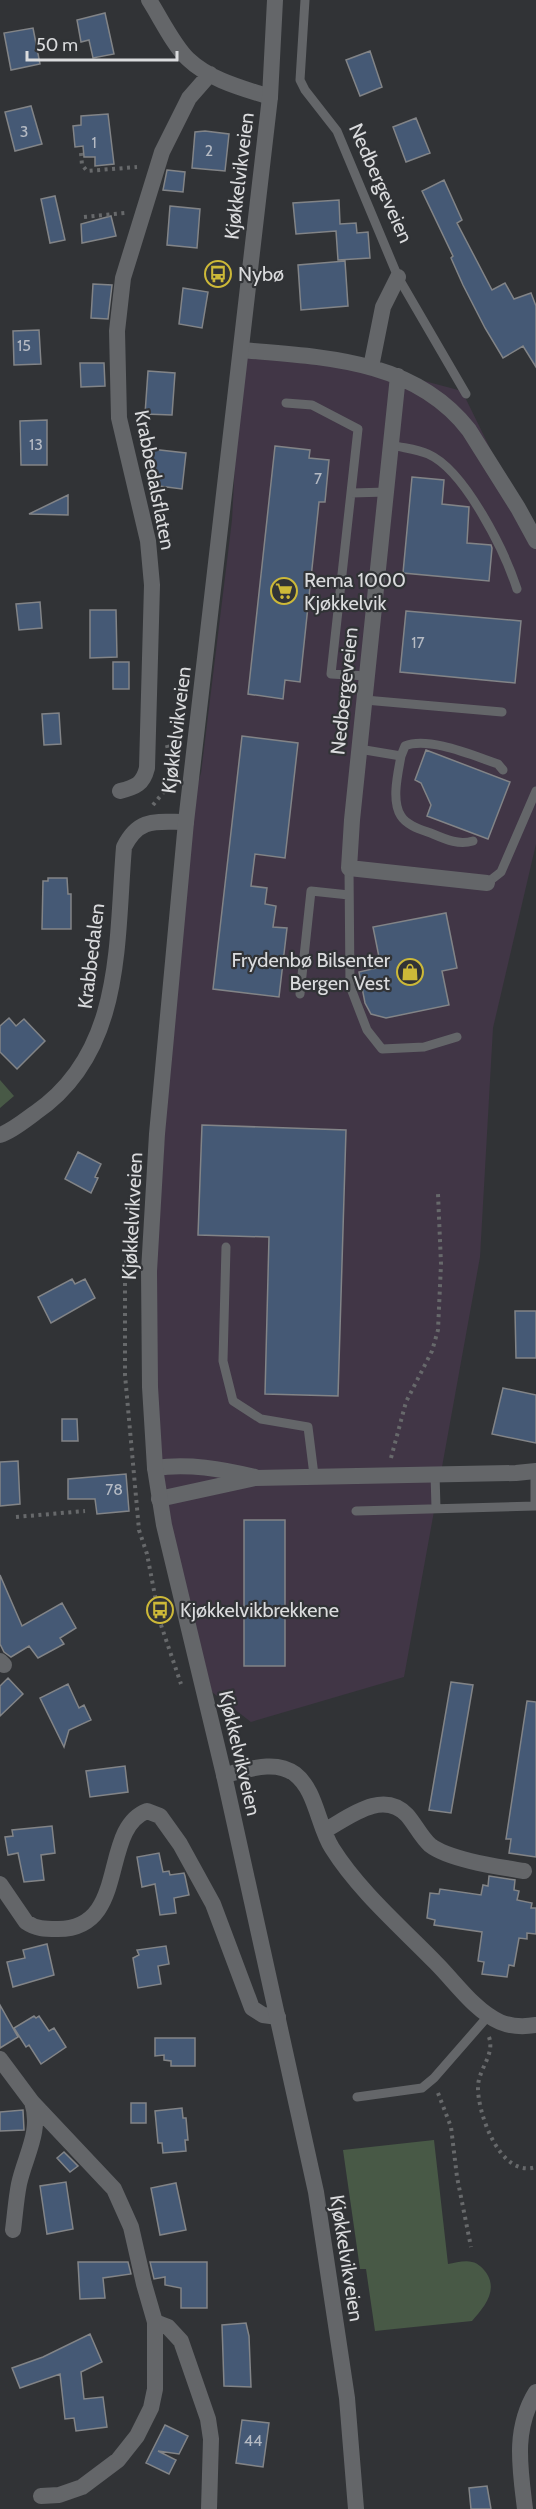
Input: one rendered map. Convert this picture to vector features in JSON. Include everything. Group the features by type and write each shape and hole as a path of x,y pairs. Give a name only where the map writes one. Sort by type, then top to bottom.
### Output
{"street":[{"path":"149,0 186,58 232,85 270,97"},
{"name":"Kjøkkelvikveien","path":"275,0 270,97 186,822 157,1134 149,1271 149,1358 159,1499 224,1775 316,2192 347,2398 356,2509"},
{"name":"Krabbedalsflaten","path":"120,791 136,786 144,778 149,748 152,585 148,541 119,418 117,332 123,278 166,143 189,98 210,74"},
{"path":"371,367 383,307 398,277"},
{"path":"241,350 324,358 371,367 398,376 430,394 461,419 518,508 536,541"},
{"name":"Nedbergeveien","path":"349,868 398,376"},
{"name":"Krabbedalen","path":"0,1135 42,1108 64,1089 81,1069 105,1019 111,995 124,847 132,832 154,822 186,822"},
{"path":"349,868 487,883"},
{"path":"155,1468 172,1466 206,1468 255,1478"},
{"path":"159,1499 255,1478 536,1471"},
{"path":"224,1775 273,1766 297,1775 306,1785 330,1846 345,1867 470,1998 484,2020 512,2026 536,2025"},
{"path":"324,1832 372,1805 384,1804 396,1807 407,1815 429,1844 440,1851 487,1865 524,1871"},
{"path":"0,1884 31,1926 61,1929 78,1926 87,1922 101,1906 126,1832 135,1815 147,1811 160,1816 180,1844 213,1904 252,2008 263,2015 278,2017"},
{"path":"0,2059 32,2102 114,2189 131,2227 155,2322 155,2389 152,2408 137,2436 118,2460 82,2487 59,2495 40,2496"},
{"path":"14,2230 19,2182 32,2147 36,2115 32,2102"},
{"path":"155,2322 168,2327 181,2342 208,2419 211,2439 209,2509"},
{"path":"525,2509 519,2454 521,2428 528,2404 536,2392"}],"lane":[{"name":"Nedbergeveien","path":"305,0 300,80 337,131 398,277 466,394"},
{"path":"286,403 312,405 358,429 331,674 367,676"},
{"path":"392,445 429,455 459,480 481,512 503,553 517,589"},
{"path":"351,492 387,492"},
{"path":"364,700 502,712"},
{"path":"473,841 464,844 446,839 411,825 401,817 398,790 401,756 405,746 412,743 426,743 498,764 503,770"},
{"path":"359,750 401,756"},
{"path":"487,883 501,872 536,791"},
{"name":"Nedbergeveien","path":"349,868 350,986 367,1030 382,1049 423,1047 457,1037"},
{"path":"300,994 311,891 349,895"},
{"path":"226,1247 223,1361 233,1401 261,1419 308,1427 314,1475"},
{"path":"356,1511 535,1506 536,1471"},
{"path":"435,1474 436,1508"},
{"path":"357,2097 422,2088 434,2078 484,2020"}],"path":[{"path":"81,153 82,165 87,171 137,167"},
{"path":"84,217 131,212 142,214"},
{"path":"389,1464 406,1402 432,1351 438,1330 441,1264 438,1194"},
{"path":"16,1517 85,1511"},
{"path":"484,2020 491,2042 491,2051 480,2074 478,2084 478,2096 484,2120 496,2147 508,2160 525,2168 536,2167"},
{"path":"434,2078 451,2127 457,2177 471,2247"}],"shaded area":[{"path":"241,350 383,370 462,391 536,542 536,844 493,1028 480,1257 404,1677 251,1722 212,1692 170,1527 149,1364 186,822 201,773 232,520"}],"green space":[{"path":"0,1080 14,1096 0,1108"},
{"path":"434,2140 448,2264 466,2261 479,2265 486,2272 490,2281 490,2293 472,2321 375,2331 366,2269 360,2269 343,2150"}],"building":[{"path":"105,13 114,54 93,58 89,40 81,42 77,20"},
{"path":"33,28 40,64 11,70 4,33"},
{"path":"370,51 382,87 360,96 346,60"},
{"path":"31,106 42,144 15,151 5,112"},
{"path":"108,114 114,164 95,166 95,157 84,157 83,146 75,147 73,126 81,125 81,116"},
{"path":"416,118 430,153 406,162 393,127"},
{"path":"195,132 229,134 225,171 192,168"},
{"path":"167,170 185,172 183,192 163,190"},
{"path":"444,180 462,220 457,223 492,290 505,283 514,299 531,293 536,306 536,367 523,346 503,358 463,285 451,258 453,256 422,191"},
{"path":"55,196 65,240 50,243 41,199"},
{"path":"339,200 340,224 356,223 357,233 368,232 370,258 338,260 336,231 296,234 293,203"},
{"path":"170,206 200,209 197,248 167,245"},
{"path":"111,216 116,236 82,243 81,224"},
{"path":"345,261 348,306 301,310 298,265"},
{"path":"93,284 112,285 108,319 91,318"},
{"path":"183,288 208,292 202,328 179,324"},
{"path":"39,330 41,364 14,365 13,331"},
{"path":"80,363 104,363 105,386 81,387"},
{"path":"148,371 175,373 172,415 145,414"},
{"path":"47,420 47,465 21,465 20,421"},
{"name":"Rema 1000 Kjøkkelvik","path":"275,446 310,450 309,458 329,460 325,502 319,502 300,682 285,680 283,699 248,694"},
{"path":"151,449 186,453 182,489 151,485 153,465 149,465"},
{"path":"412,477 444,480 442,504 469,507 467,543 491,545 492,548 489,581 403,573"},
{"path":"68,495 68,515 29,514"},
{"path":"40,602 42,628 19,630 16,604"},
{"path":"90,610 116,610 117,657 90,658"},
{"path":"406,611 521,621 515,683 400,672"},
{"path":"113,662 129,662 129,689 113,689"},
{"path":"59,713 61,744 44,745 42,714"},
{"path":"242,736 298,743 285,858 255,854 251,886 267,888 265,904 276,906 273,927 287,928 279,997 213,989"},
{"path":"426,750 510,782 488,839 427,816 431,805 421,783 415,780"},
{"path":"48,878 67,878 68,894 71,894 71,929 42,929 43,881 48,881"},
{"path":"446,913 457,968 442,971 449,1005 386,1018 371,1014 365,1003 359,972 381,967 373,927"},
{"path":"9,1018 16,1026 24,1019 45,1041 17,1069 0,1052 0,1026"},
{"path":"202,1125 346,1130 338,1396 265,1394 269,1237 198,1235"},
{"path":"78,1152 101,1164 91,1193 65,1179"},
{"path":"72,1279 75,1284 85,1279 95,1298 51,1323 38,1297"},
{"path":"515,1311 536,1311 536,1358 516,1358"},
{"path":"503,1388 536,1395 536,1443 492,1434"},
{"path":"62,1419 77,1419 78,1441 62,1441"},
{"path":"18,1461 20,1504 0,1506 0,1462"},
{"path":"126,1474 129,1511 97,1514 95,1499 68,1499 68,1479"},
{"path":"244,1520 285,1520 285,1666 244,1666"},
{"path":"0,1575 22,1626 62,1603 76,1628 60,1638 64,1644 38,1658 29,1646 11,1657 4,1652 0,1644"},
{"path":"8,1678 23,1694 0,1716 0,1686"},
{"path":"451,1682 473,1685 451,1813 429,1810"},
{"path":"68,1684 79,1708 84,1705 91,1720 69,1730 64,1747 40,1698"},
{"path":"527,1701 536,1702 536,1857 509,1853 511,1839 506,1839"},
{"path":"125,1766 128,1792 90,1797 86,1771"},
{"path":"52,1826 55,1853 41,1855 44,1880 24,1882 18,1853 8,1855 5,1837 13,1836 12,1830"},
{"path":"159,1853 163,1872 169,1871 170,1875 184,1873 185,1876 189,1895 174,1898 176,1913 160,1915 155,1884 142,1887 137,1857"},
{"path":"489,1876 515,1880 514,1890 519,1891 517,1900 532,1903 531,1908 536,1908 536,1934 527,1933 527,1939 519,1938 514,1966 509,1965 507,1977 482,1974 484,1962 478,1961 482,1932 434,1925 435,1920 427,1918 430,1893 439,1894 440,1889 481,1895 483,1885 488,1886"},
{"path":"47,1944 54,1975 13,1987 7,1962 25,1958 23,1950"},
{"path":"166,1946 169,1964 158,1966 161,1984 138,1988 133,1958 139,1955 137,1950"},
{"path":"0,2005 18,2037 0,2048"},
{"path":"34,2016 36,2018 39,2016 49,2031 54,2028 66,2047 41,2064 29,2045 26,2047 14,2028"},
{"path":"155,2038 195,2038 195,2066 171,2066 171,2061 164,2060 164,2055 155,2056"},
{"path":"131,2103 146,2103 146,2123 131,2123"},
{"path":"182,2108 183,2118 186,2118 188,2140 185,2140 186,2151 163,2153 162,2143 158,2143 155,2111"},
{"path":"23,2110 24,2130 0,2131 0,2112"},
{"path":"64,2152 78,2166 70,2172 57,2158"},
{"path":"66,2182 73,2229 47,2234 40,2186"},
{"path":"176,2183 186,2230 160,2235 151,2188"},
{"path":"78,2262 128,2262 131,2274 103,2278 105,2298 80,2299"},
{"path":"150,2262 207,2262 207,2308 181,2308 181,2288 165,2285 165,2277 154,2279"},
{"path":"246,2323 249,2336 251,2387 224,2386 222,2325"},
{"path":"90,2334 102,2362 81,2372 84,2399 103,2397 107,2427 76,2431 74,2418 65,2419 60,2374 20,2388 12,2368 43,2357"},
{"path":"242,2420 269,2423 263,2467 236,2463"},
{"path":"165,2425 188,2436 179,2454 158,2451 176,2460 169,2474 146,2463"},
{"path":"487,2486 491,2509 471,2509 469,2488"}],"place":[{"name":"Nybø","path":"218,274"},
{"name":"Rema 1000 Kjøkkelvik","path":"284,591"},
{"name":"Frydenbø Bilsenter Bergen Vest","path":"410,972"},
{"name":"Kjøkkelvikbrekkene","path":"160,1610"}]}
